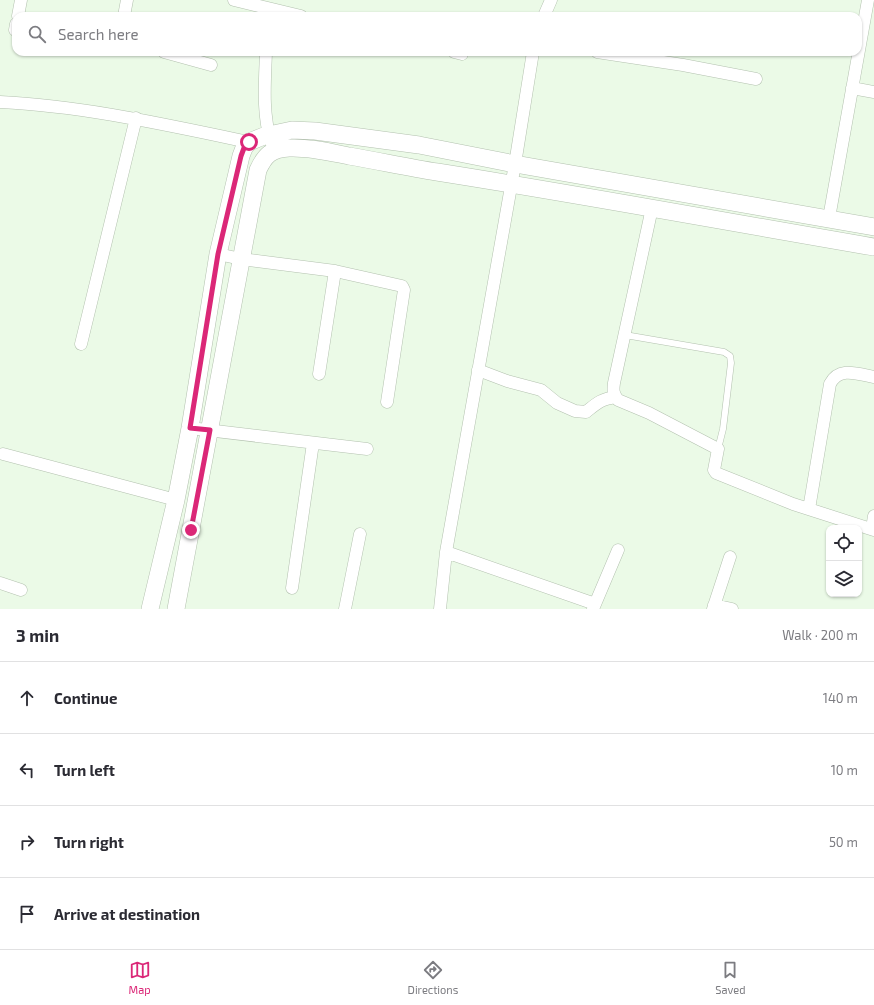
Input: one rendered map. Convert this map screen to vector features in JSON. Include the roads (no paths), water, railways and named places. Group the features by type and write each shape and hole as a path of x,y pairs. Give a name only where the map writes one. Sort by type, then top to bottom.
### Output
{"street":[{"path":"19,12 21,0"},
{"path":"125,12 127,0"},
{"path":"234,0 284,12"},
{"path":"546,12 550,0"},
{"path":"862,33 868,0"},
{"path":"178,56 211,65"},
{"path":"266,56 264,95 269,135 273,151"},
{"path":"440,609 446,552 515,164 532,56"},
{"path":"623,56 683,65 756,79"},
{"path":"829,218 858,56"},
{"path":"852,88 874,92"},
{"path":"0,102 25,103 122,115 249,142"},
{"path":"82,344 136,118"},
{"path":"150,609 176,500 190,428 218,254 241,156 244,148 249,142 269,135 292,130 315,131 419,145 515,164 874,227"},
{"path":"176,609 258,170 268,154 273,151 287,148 308,148 412,168 511,183 874,247"},
{"path":"652,208 614,383 613,392 616,398 649,413 718,449 714,470 716,473 809,509 873,529 874,516"},
{"path":"218,254 241,259 335,271 402,286 404,290 387,402"},
{"path":"318,374 335,271"},
{"path":"478,370 507,381 540,390 552,401 575,411 586,412 597,402 605,399 616,398"},
{"path":"809,509 830,384 838,374 848,372 874,377"},
{"path":"190,428 367,449"},
{"path":"292,588 313,443"},
{"path":"3,454 176,500"},
{"path":"345,609 360,534"},
{"path":"446,552 594,607 618,550"},
{"path":"730,557 714,607 732,609"},
{"path":"0,583 21,590"}],"lane":[{"path":"625,335 724,352 730,356 731,363 723,429 718,449"}]}
